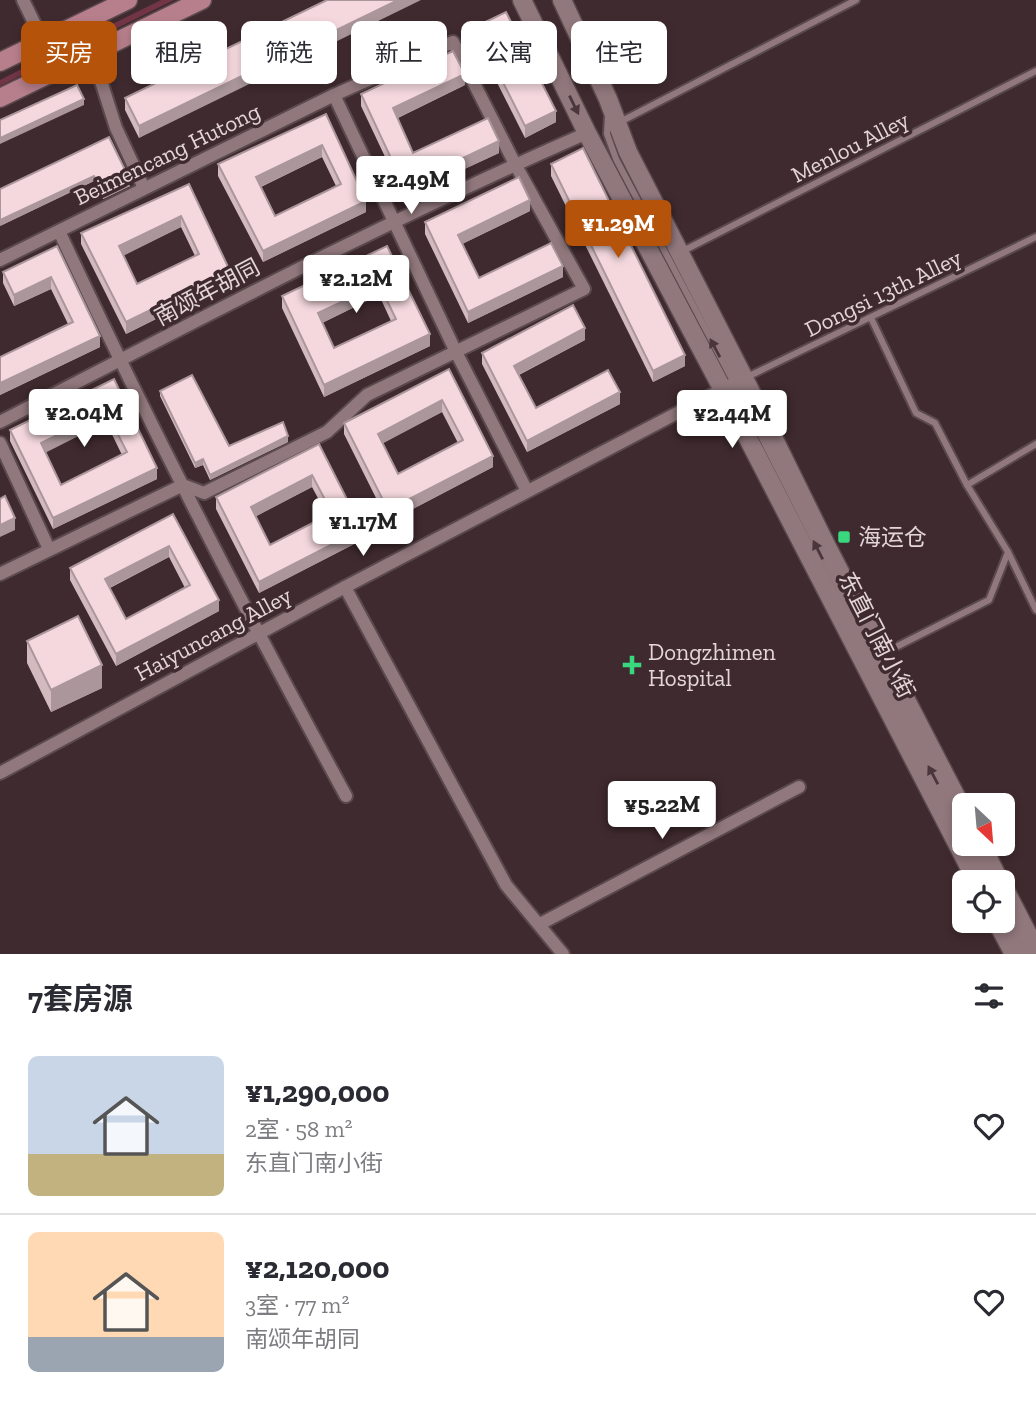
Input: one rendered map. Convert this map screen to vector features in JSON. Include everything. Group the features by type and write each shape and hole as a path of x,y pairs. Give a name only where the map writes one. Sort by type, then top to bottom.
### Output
{"main road":[{"path":"84,21 128,0"},
{"path":"117,41 202,0"},
{"name":"东直门南小街","path":"522,0 587,133 733,383 882,653 954,793"},
{"name":"东直门南小街","path":"562,0 608,99 628,152 679,253 733,383 971,870"},
{"path":"0,62 21,52"},
{"path":"0,98 29,84"},
{"path":"1015,909 1036,950"},
{"path":"1003,933 1014,954"}],"street":[{"path":"23,0 33,21"},
{"name":"Beimencang Hutong","path":"0,260 334,95 453,42 515,164 584,289 367,395 327,432 204,494 183,485"},
{"path":"102,84 116,128 144,188"},
{"path":"334,95 456,352 527,491"},
{"name":"南颂年胡同","path":"0,422 269,283 515,164 587,133"},
{"path":"59,232 119,361 258,634 346,796"},
{"name":"Haiyuncang Alley","path":"0,773 345,587 733,383"},
{"path":"1,448 49,549"},
{"path":"0,574 183,485"},
{"path":"345,587 506,885 563,954"},
{"path":"540,924 799,787"}],"lane":[{"path":"617,123 856,0"},
{"name":"Menlou Alley","path":"679,253 1036,71"},
{"path":"608,99 607,134 616,159 952,812"},
{"name":"Dongsi 13th Alley","path":"733,383 1036,237"},
{"path":"872,318 916,413 935,423 967,485 1008,552 1036,610"},
{"path":"967,485 1036,444"},
{"path":"882,653 989,600 1008,552"},
{"path":"1015,932 1026,954"}],"shaded area":[{"path":"161,0 174,0 117,28 117,22"},
{"path":"21,69 21,76 0,86 0,80"}],"building":[{"path":"327,0 398,0 337,30 337,21 284,21"},
{"path":"506,12 511,21 487,21"},
{"path":"241,42 241,76 227,83 227,49"},
{"path":"453,51 461,66 461,76 447,82 447,54"},
{"path":"154,84 225,84 139,126 125,98"},
{"path":"382,84 444,84 393,108 413,153 488,118 499,141 404,186 361,94"},
{"path":"504,84 542,84 556,111 525,126"},
{"path":"77,85 84,99 0,138 0,120"},
{"path":"326,114 366,201 263,251 218,164","holes":["322,145 341,184 275,216 256,177"]},
{"path":"109,137 130,180 103,193 94,176 0,220 0,189"},
{"path":"583,148 685,355 653,371 551,164"},
{"path":"519,177 530,200 458,235 479,278 551,243 563,266 468,312 425,222"},
{"path":"189,184 230,271 126,322 81,233","holes":["181,216 199,254 137,284 119,246"]},
{"path":"57,246 100,336 0,383 0,357 73,322 51,277 14,295 3,272"},
{"path":"387,246 430,334 324,385 282,296","holes":["379,284 396,319 334,348 318,313"]},
{"path":"573,305 585,328 514,366 536,408 608,370 620,392 527,441 482,353"},
{"path":"449,369 493,456 388,510 344,423","holes":["442,400 463,440 398,474 378,434"]},
{"path":"192,375 229,446 283,422 288,436 210,475 203,459 195,463 160,391"},
{"path":"114,379 157,468 53,518 10,430","holes":["106,411 127,452 61,485 41,443"]},
{"path":"319,444 362,529 259,582 216,497","holes":["312,475 332,513 270,545 251,507"]},
{"path":"5,496 15,518 0,525 0,499"},
{"path":"173,514 219,600 116,654 70,568","holes":["169,546 190,585 126,619 105,579"]},
{"path":"78,616 102,665 51,690 27,641"}],"place":[{"name":"海运仓","path":"844,537"},
{"name":"Dongzhimen Hospital","path":"632,665"}]}
